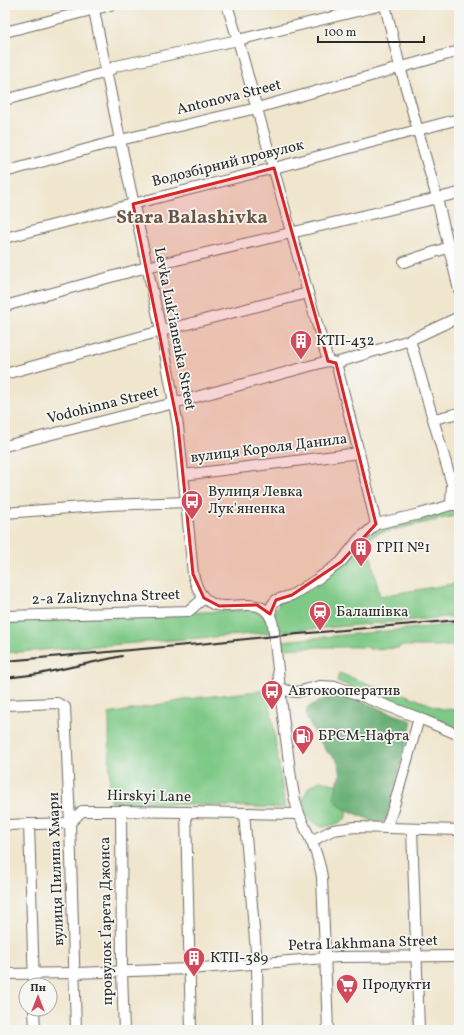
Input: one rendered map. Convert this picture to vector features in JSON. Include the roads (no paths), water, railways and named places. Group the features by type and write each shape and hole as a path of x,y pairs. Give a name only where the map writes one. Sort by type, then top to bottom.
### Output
{"street":[{"path":"5,32 94,7 111,5"},
{"path":"227,5 308,293 332,362 359,453 376,524"},
{"path":"5,100 107,72 116,66 238,40 383,5 437,198 459,290"},
{"name":"Levka Lukʼianenka Street","path":"94,7 133,204 161,331 178,426 193,574 196,585 201,594"},
{"name":"Antonova Street","path":"5,172 120,140 257,108 459,51"},
{"name":"Водозбірний провулок","path":"5,238 459,119"},
{"path":"5,306 147,267 459,192"},
{"path":"404,262 459,244"},
{"path":"5,374 161,331 308,293"},
{"name":"Vodohinna Street","path":"5,446 332,362 410,340 459,317"},
{"path":"328,1030 322,878 320,866 312,843 298,814 291,778 274,625 270,614 272,605 276,600 292,595 341,562 359,539 376,524 455,505 452,484 410,340"},
{"path":"434,419 459,412"},
{"name":"вулиця Короля Данила","path":"183,475 359,453"},
{"path":"5,513 109,505 186,502"},
{"path":"201,594 213,604 219,606 257,605 270,614"},
{"name":"2-a Zaliznychna Street","path":"5,616 189,611 201,594"},
{"path":"280,688 297,692 320,686 338,687 459,735"},
{"name":"вулиця Пилипа Хмари","path":"5,705 57,703 65,707 76,1030"},
{"path":"386,828 394,809 419,718"},
{"name":"Hirskyi Lane","path":"70,823 82,811 298,814"},
{"name":"провулок Ґарета Джонса","path":"121,811 122,972 124,1030"},
{"path":"186,812 191,1030"},
{"path":"244,813 257,963 258,1030"},
{"path":"5,825 70,823"},
{"path":"29,824 33,977"},
{"path":"312,843 319,837 333,830 355,827 459,830"},
{"path":"412,829 419,1030"},
{"name":"Petra Lakhmana Street","path":"5,974 189,969 338,957 459,956"},
{"path":"34,1017 35,1030"}],"railway":[{"path":"5,661 459,620"},
{"path":"5,678 39,674 122,656"}],"place":[{"name":"КТП-432","path":"301,360"},
{"name":"Вулиця Левка Лук'яненка","path":"192,520"},
{"name":"ГРП №1","path":"361,568"},
{"name":"Балашівка","path":"320,632"},
{"name":"Автокооператив","path":"272,710"},
{"name":"БРСМ-Нафта","path":"303,756"},
{"name":"КТП-389","path":"194,978"},
{"name":"Продукти","path":"347,1004"}],"district":[{"name":"Stara Balashivka","path":"192,218"}]}
